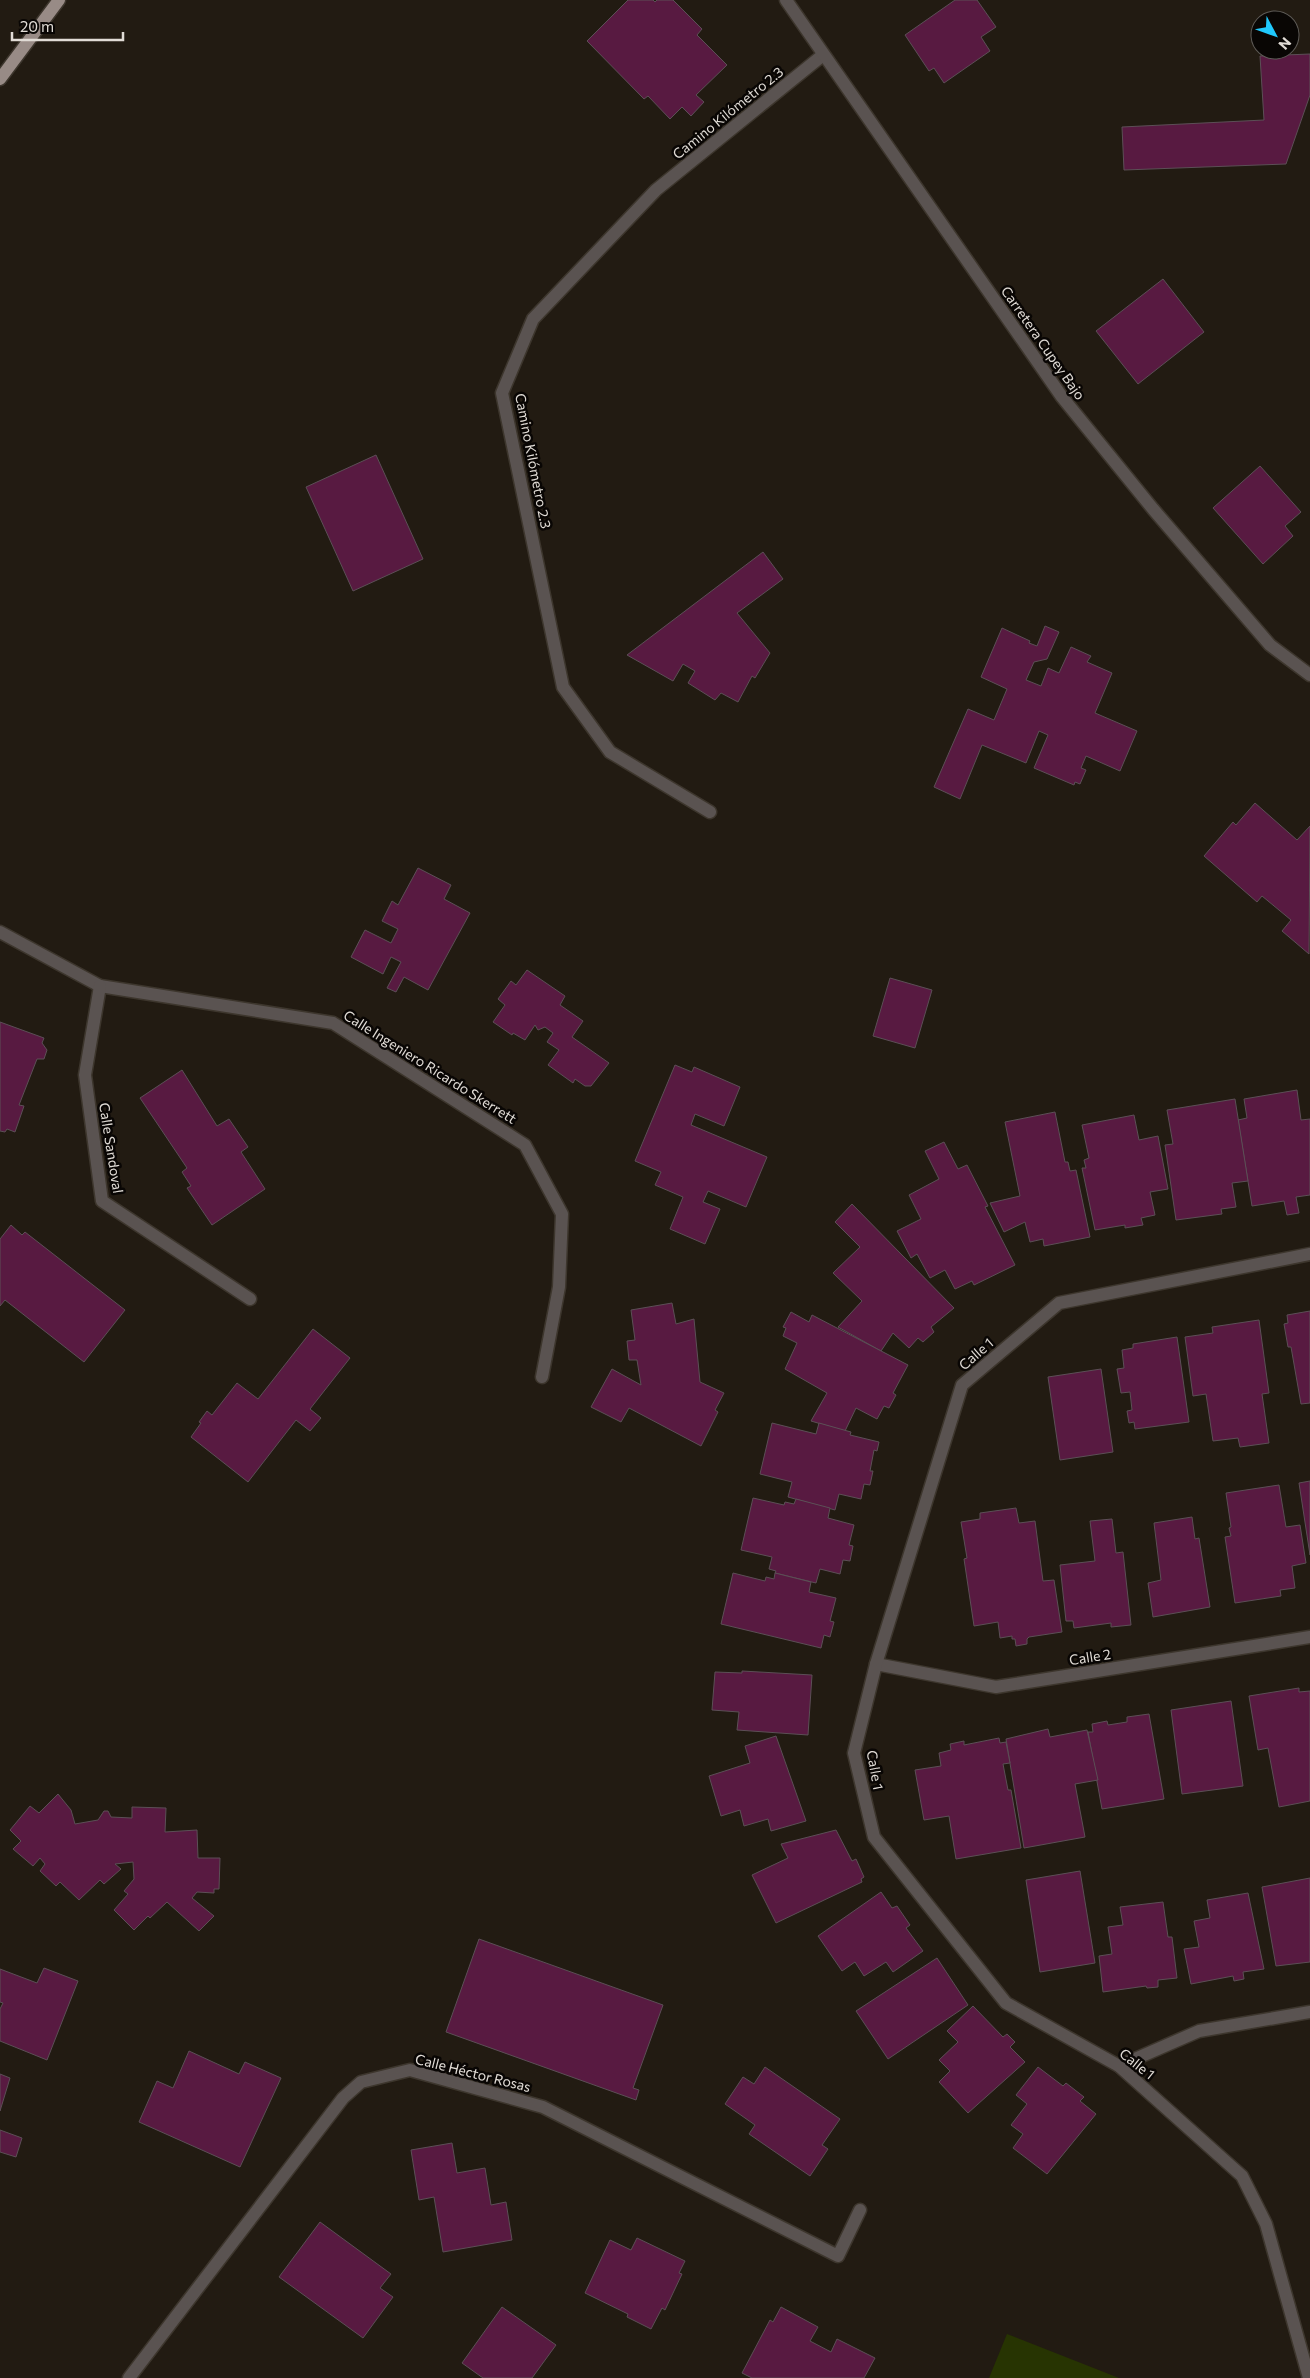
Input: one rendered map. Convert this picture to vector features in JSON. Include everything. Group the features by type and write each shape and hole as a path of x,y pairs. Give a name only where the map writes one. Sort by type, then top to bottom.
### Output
{"main road":[{"path":"0,79 59,0"}],"street":[{"name":"Carretera Cupey Bajo","path":"786,0 1062,397 1153,509 1270,646 1310,675"},
{"name":"Camino Kilómetro 2.3","path":"710,812 610,752 563,687 502,393 534,319 540,312 656,190 823,55"},
{"name":"Calle Ingeniero Ricardo Skerrett","path":"0,932 100,986 333,1022 524,1145 562,1214 559,1287 542,1377"},
{"name":"Calle Sandoval","path":"100,986 85,1075 102,1201 250,1299"},
{"name":"Calle 1","path":"1309,2378 1266,2224 1242,2176 1119,2066 1006,2003 874,1837 854,1753 876,1664 962,1385 1059,1303 1310,1254"},
{"name":"Calle 2","path":"876,1664 996,1687 1310,1637"},
{"path":"1119,2066 1199,2031 1310,2012"},
{"name":"Calle Héctor Rosas","path":"129,2378 343,2098 361,2082 410,2070 544,2106 838,2256 860,2210"}],"green space":[{"path":"1007,2334 1119,2378 989,2378"}],"building":[{"path":"628,0 653,0 655,2 657,0 673,0 702,29 697,35 727,65 696,95 704,102 691,116 682,107 670,119 648,96 644,99 587,41"},
{"path":"955,0 977,0 996,27 981,37 990,51 944,83 934,68 929,71 905,35"},
{"path":"1300,54 1310,54 1310,95 1286,164 1124,170 1122,127 1264,120 1260,60 1300,60"},
{"path":"1163,279 1204,332 1138,384 1096,331"},
{"path":"376,455 423,559 353,591 306,487"},
{"path":"1260,466 1301,512 1285,526 1293,536 1263,564 1213,508"},
{"path":"763,552 783,579 737,613 770,653 755,678 752,676 738,702 721,693 715,700 688,683 695,671 683,664 673,681 627,655"},
{"path":"1045,626 1059,632 1047,659 1034,662 1026,680 1041,686 1048,668 1059,673 1071,647 1091,656 1087,662 1112,673 1095,713 1137,731 1120,771 1086,756 1081,768 1086,770 1080,784 1075,782 1074,785 1034,768 1048,735 1039,731 1026,763 982,745 960,799 934,787 968,709 994,720 1007,689 981,677 1002,628 1037,646"},
{"path":"1255,803 1297,840 1310,826 1309,954 1282,931 1291,920 1262,896 1257,902 1204,856 1233,822 1236,825"},
{"path":"418,868 451,885 444,899 470,913 428,990 404,977 396,992 387,988 401,962 391,957 383,974 351,957 365,930 391,943 398,929 382,921 392,901 398,905"},
{"path":"527,970 565,996 560,1005 583,1021 572,1037 609,1063 591,1086 585,1086 575,1079 573,1083 548,1065 559,1050 547,1042 553,1033 545,1027 538,1030 535,1025 525,1040 513,1033 512,1035 493,1022 505,1005 498,999 511,981 516,985"},
{"path":"890,978 932,990 915,1048 873,1036"},
{"path":"0,1022 44,1038 42,1043 47,1050 44,1059 37,1059 19,1105 24,1106 15,1132 7,1129 5,1132 0,1131"},
{"path":"675,1065 692,1072 694,1067 740,1087 724,1126 695,1114 691,1125 767,1157 746,1207 708,1191 703,1202 720,1209 705,1244 670,1229 683,1197 655,1185 661,1172 635,1161"},
{"path":"182,1070 217,1126 229,1119 248,1147 241,1152 265,1189 212,1225 187,1188 191,1186 182,1172 187,1168 140,1098"},
{"path":"1297,1090 1301,1120 1310,1119 1310,1195 1296,1197 1299,1213 1287,1215 1284,1201 1252,1206 1238,1120 1247,1118 1244,1099"},
{"path":"1235,1099 1248,1181 1232,1183 1236,1207 1221,1209 1222,1214 1176,1220 1165,1145 1173,1144 1167,1110"},
{"path":"1055,1112 1065,1162 1068,1162 1070,1171 1076,1170 1090,1237 1044,1246 1043,1239 1030,1242 1025,1222 1004,1232 990,1203 1020,1196 1005,1122"},
{"path":"1134,1115 1139,1140 1158,1136 1168,1189 1150,1192 1155,1215 1141,1218 1143,1225 1125,1228 1125,1225 1095,1230 1082,1168 1086,1168 1084,1160 1089,1158 1082,1125"},
{"path":"944,1142 958,1169 967,1165 988,1206 985,1207 1015,1265 974,1285 972,1281 955,1289 945,1270 930,1278 917,1254 911,1258 897,1231 921,1219 909,1195 939,1179 925,1151"},
{"path":"852,1204 954,1308 931,1327 934,1332 923,1342 918,1338 909,1348 893,1333 881,1351 838,1327 862,1301 833,1273 860,1247 835,1222"},
{"path":"11,1225 22,1235 25,1232 125,1310 84,1362 5,1300 0,1306 0,1239"},
{"path":"672,1303 676,1324 694,1319 700,1382 724,1393 715,1410 718,1412 701,1446 629,1408 621,1422 591,1407 612,1369 641,1385 637,1360 629,1360 627,1341 635,1340 631,1310"},
{"path":"1310,1311 1310,1403 1301,1404 1291,1347 1288,1347 1284,1324 1288,1323 1287,1315"},
{"path":"791,1312 809,1322 812,1315 908,1365 893,1393 896,1395 889,1408 884,1406 877,1419 856,1408 845,1431 811,1421 827,1393 785,1369 797,1343 783,1336 786,1328 783,1327"},
{"path":"1259,1320 1269,1393 1262,1394 1269,1443 1240,1447 1238,1438 1213,1441 1206,1394 1193,1396 1185,1337 1213,1333 1212,1327"},
{"path":"313,1329 350,1358 310,1409 321,1418 310,1431 296,1420 248,1482 191,1437 207,1411 212,1415 237,1383 258,1399"},
{"path":"1177,1337 1189,1422 1135,1429 1134,1422 1129,1423 1127,1411 1132,1410 1130,1392 1121,1393 1117,1369 1124,1368 1122,1350 1133,1348 1133,1344"},
{"path":"1101,1369 1113,1452 1060,1460 1048,1377"},
{"path":"772,1423 816,1434 819,1423 851,1432 850,1435 879,1442 877,1451 874,1450 870,1471 873,1471 870,1485 864,1484 861,1499 839,1494 835,1510 788,1497 792,1482 760,1474"},
{"path":"1310,1481 1310,1555 1299,1483"},
{"path":"1279,1485 1286,1527 1300,1525 1306,1563 1292,1566 1295,1588 1280,1590 1281,1596 1235,1603 1225,1537 1231,1536 1226,1493"},
{"path":"753,1498 784,1505 785,1502 794,1504 796,1499 830,1508 828,1518 854,1525 849,1545 853,1546 850,1561 843,1560 840,1574 820,1569 816,1583 775,1573 776,1571 769,1569 772,1557 741,1550"},
{"path":"1016,1508 1019,1523 1035,1521 1043,1581 1054,1580 1062,1632 1029,1637 1027,1644 1016,1646 1015,1639 1012,1639 1012,1636 1000,1638 998,1622 974,1626 964,1559 967,1558 961,1522 980,1519 980,1513"},
{"path":"1192,1517 1195,1539 1199,1538 1210,1607 1153,1617 1148,1583 1161,1580 1154,1523"},
{"path":"1112,1519 1116,1553 1123,1552 1131,1625 1111,1627 1111,1623 1074,1628 1073,1621 1066,1621 1060,1565 1095,1561 1090,1521"},
{"path":"733,1573 765,1581 766,1577 774,1579 775,1573 811,1582 809,1592 836,1598 830,1621 834,1622 830,1637 824,1635 821,1648 721,1624"},
{"path":"742,1671 812,1675 808,1735 737,1730 739,1712 712,1710 715,1672 742,1673"},
{"path":"1299,1688 1299,1692 1310,1691 1310,1801 1279,1807 1268,1748 1258,1750 1249,1696"},
{"path":"1231,1701 1243,1786 1182,1794 1171,1710"},
{"path":"1149,1714 1164,1799 1102,1809 1088,1732 1093,1732 1092,1724 1107,1721 1108,1725 1127,1722 1127,1717"},
{"path":"1048,1729 1050,1737 1087,1730 1098,1780 1075,1784 1085,1837 1024,1848 1006,1739"},
{"path":"776,1736 806,1821 771,1831 768,1819 744,1826 740,1810 721,1816 709,1776 750,1763 745,1746"},
{"path":"999,1738 1000,1743 1006,1742 1010,1763 1003,1764 1008,1790 1011,1790 1021,1848 956,1859 949,1816 924,1820 915,1770 941,1766 939,1753 951,1750 950,1744 964,1741 964,1745"},
{"path":"58,1794 71,1810 75,1824 98,1820 104,1811 108,1811 111,1817 132,1818 132,1807 166,1808 165,1832 197,1830 198,1858 220,1858 219,1889 214,1889 214,1893 197,1892 192,1898 214,1916 199,1931 167,1902 150,1918 148,1916 134,1930 114,1910 128,1894 124,1891 134,1879 133,1862 115,1864 121,1869 104,1884 100,1880 79,1900 60,1882 56,1886 40,1871 45,1864 40,1858 33,1866 13,1849 21,1841 10,1830 30,1806 39,1813"},
{"path":"836,1830 852,1861 856,1859 864,1877 861,1879 862,1882 776,1923 752,1875 788,1858 781,1844"},
{"path":"1080,1871 1095,1963 1040,1972 1026,1880"},
{"path":"1310,1878 1310,1962 1276,1966 1262,1887"},
{"path":"881,1892 892,1908 897,1906 910,1925 906,1928 923,1951 893,1972 886,1962 864,1976 855,1962 842,1971 818,1936"},
{"path":"1248,1893 1264,1969 1243,1972 1244,1979 1234,1981 1233,1976 1191,1984 1184,1949 1199,1947 1194,1921 1210,1918 1207,1900"},
{"path":"1163,1902 1168,1937 1172,1937 1177,1978 1158,1980 1158,1987 1147,1988 1146,1986 1103,1992 1099,1956 1112,1954 1108,1927 1123,1925 1120,1907"},
{"path":"479,1939 663,2005 633,2088 639,2090 636,2100 446,2032"},
{"path":"937,1958 968,2005 888,2059 856,2011"},
{"path":"44,1968 78,1981 47,2060 0,2041 0,2009 3,2003 0,2002 0,1969 37,1983"},
{"path":"973,2006 1003,2037 1007,2034 1015,2042 1010,2047 1025,2062 968,2113 939,2082 950,2071 939,2060 958,2042 947,2031"},
{"path":"189,2051 239,2074 245,2062 281,2078 240,2167 139,2122 157,2081 173,2088"},
{"path":"765,2067 840,2119 822,2145 828,2149 810,2176 749,2134 755,2125 725,2104 743,2077 754,2084"},
{"path":"1038,2067 1063,2086 1066,2083 1084,2097 1080,2101 1096,2114 1047,2174 1013,2148 1023,2134 1011,2125 1027,2104 1016,2095"},
{"path":"0,2074 10,2078 0,2111"},
{"path":"0,2130 22,2138 16,2157 0,2152"},
{"path":"452,2143 457,2173 485,2168 491,2205 506,2202 512,2240 443,2252 434,2197 419,2200 411,2150"},
{"path":"320,2222 391,2274 380,2288 393,2297 363,2338 279,2277"},
{"path":"637,2238 685,2261 679,2273 682,2274 665,2310 662,2308 651,2329 627,2317 628,2314 585,2293 610,2240 631,2250"},
{"path":"502,2307 556,2345 532,2378 483,2378 462,2363"},
{"path":"781,2307 818,2327 810,2341 831,2352 837,2339 875,2358 864,2378 752,2378 742,2373 770,2320 773,2322"}]}
